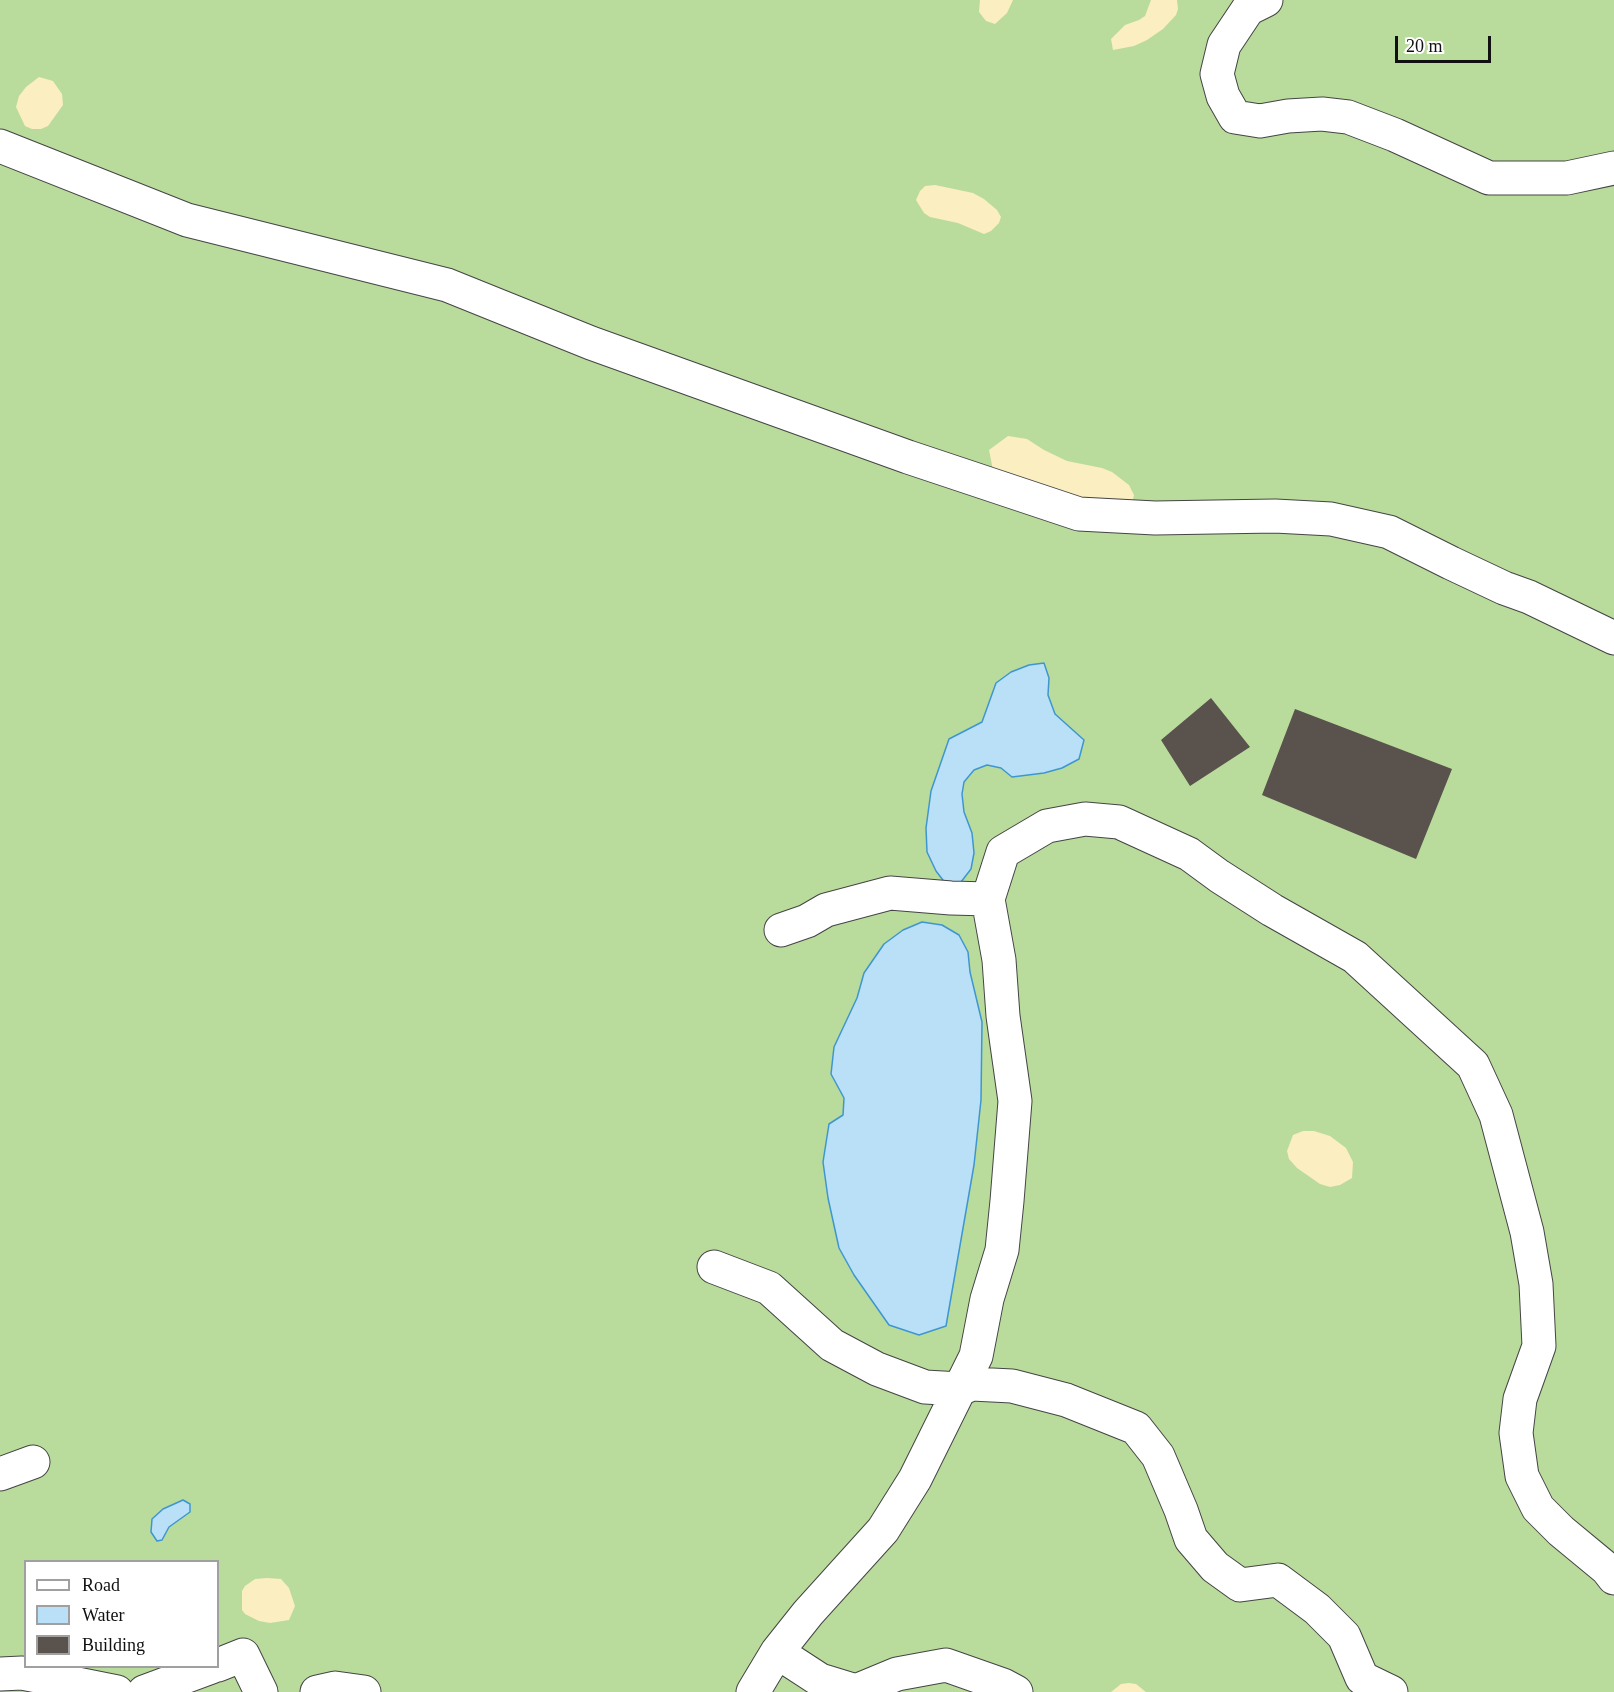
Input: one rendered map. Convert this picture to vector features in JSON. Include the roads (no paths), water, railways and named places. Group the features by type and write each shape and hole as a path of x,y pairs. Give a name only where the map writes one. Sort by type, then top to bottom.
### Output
{"lane":[{"path":"1266,0 1248,9 1224,45 1217,74 1223,96 1235,117 1260,121 1288,116 1322,114 1348,117 1395,135 1489,178 1567,178 1614,168"},
{"path":"0,146 187,220 447,285 613,351 908,457 1079,514 1155,518 1275,516 1331,519 1389,532 1614,638"},
{"path":"753,1692 777,1652 808,1613 883,1530 915,1479 976,1356 987,1299 1002,1250 1015,1101 1003,1016 999,960 988,899 1003,852 1047,826 1085,819 1119,822 1189,854 1272,910 1355,957 1473,1065 1496,1115 1525,1221 1536,1284 1539,1346 1520,1400 1516,1433 1522,1476 1538,1508 1561,1531 1607,1569 1614,1578"},
{"path":"781,930 807,921 826,910 890,893 988,899"},
{"path":"714,1267 769,1288 832,1345 877,1369 925,1387 960,1389 972,1384 1012,1386 1066,1400 1136,1428 1158,1456 1191,1539 1215,1567 1240,1585 1278,1580 1317,1609 1344,1636 1362,1678 1391,1692"},
{"path":"0,1474 33,1461"},
{"path":"777,1652 820,1680 856,1691 897,1674 946,1665 1003,1685 1016,1692"},
{"path":"219,1665 243,1655 261,1692"},
{"path":"144,1692 210,1668"},
{"path":"0,1674 22,1673 117,1692"},
{"path":"317,1692 335,1688 364,1692"}],"water":[{"path":"1044,663 1049,678 1048,695 1055,714 1084,740 1079,759 1062,768 1044,773 1012,777 1001,768 987,765 974,770 964,782 962,794 964,812 972,833 974,853 971,869 961,882 946,884 936,871 927,852 926,828 931,791 949,739 982,722 996,683 1011,672 1029,665"},
{"path":"922,922 942,925 959,935 968,952 970,972 982,1022 981,1100 974,1165 946,1326 919,1335 889,1325 854,1275 839,1248 823,1162 829,1124 843,1115 844,1098 831,1074 834,1047 857,998 864,973 884,944 903,930"},
{"path":"183,1500 190,1504 190,1512 169,1527 162,1540 157,1541 151,1532 152,1519 163,1509"}]}
